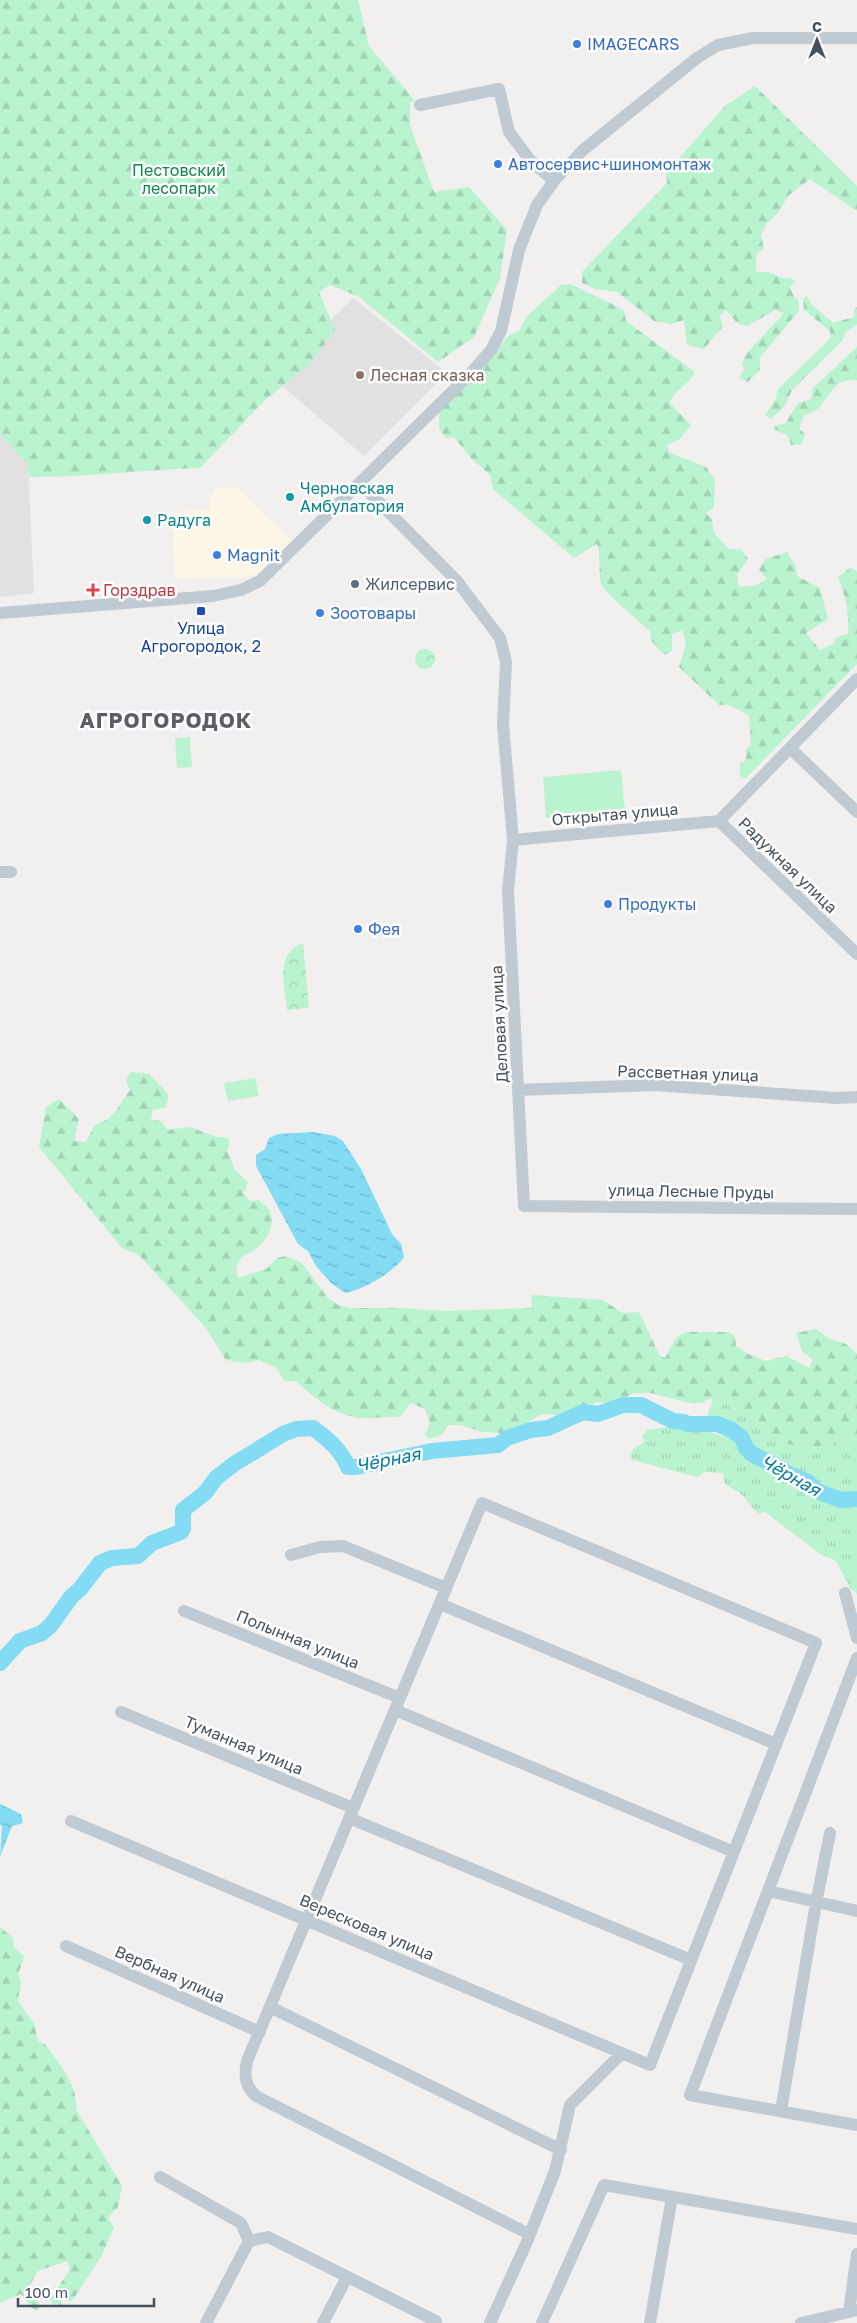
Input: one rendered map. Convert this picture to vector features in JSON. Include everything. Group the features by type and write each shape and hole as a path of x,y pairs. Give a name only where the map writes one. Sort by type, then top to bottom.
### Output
{"street":[{"path":"0,613 213,596 241,590 256,583 269,573 360,483 491,350 501,331 512,275 527,227 537,205 554,181 584,150 697,58 718,45 753,38 857,38"},
{"path":"420,105 499,89 509,132 530,160 554,181"},
{"name":"Деловая улица","path":"360,483 457,581 500,638 506,662 503,725 513,840 508,891 524,1206"},
{"path":"719,821 857,679"},
{"path":"790,748 857,812"},
{"name":"Открытая улица","path":"513,840 719,821"},
{"name":"Радужная улица","path":"719,821 857,954"},
{"name":"Рассветная улица","path":"518,1090 654,1085 857,1098"},
{"name":"улица Лесные Пруды","path":"524,1206 857,1210"},
{"path":"529,2234 256,2096 248,2088 245,2070 482,1503 816,1643 691,1960"},
{"path":"292,1554 320,1547 343,1546 446,1588"},
{"path":"846,1592 857,1638"},
{"path":"440,1604 776,1744"},
{"name":"Полынная улица","path":"184,1610 734,1852"},
{"path":"857,1658 690,2095 857,2125"},
{"name":"Туманная улица","path":"121,1712 691,1960"},
{"name":"Вересковая улица","path":"71,1821 650,2065 691,1960"},
{"path":"781,2111 816,1903 830,1833"},
{"path":"768,1891 857,1911"},
{"name":"Вербная улица","path":"66,1946 260,2032"},
{"path":"270,2007 561,2150"},
{"path":"490,2323 555,2171 570,2105 622,2053"},
{"path":"160,2177 241,2223 249,2241"},
{"path":"542,2323 604,2185 857,2228"},
{"path":"650,2323 672,2197"},
{"path":"249,2241 268,2237 436,2321"},
{"path":"206,2323 249,2241"},
{"path":"801,2323 853,2315 857,2254"},
{"path":"323,2323 347,2276"}],"shaded area":[{"name":"Лесная сказка","path":"353,298 447,373 364,456 273,378"},
{"path":"0,434 28,465 34,593 0,597"},
{"path":"237,487 292,541 260,572 247,577 175,578 172,512 210,510 209,500 216,488"}],"green space":[{"name":"Пестовский лесопарк","path":"0,0 358,0 369,46 415,101 410,102 410,125 434,192 469,187 507,230 500,278 474,337 438,362 359,297 330,285 319,292 335,330 309,365 265,400 200,468 29,477 28,465 0,434"},
{"path":"755,86 857,186 857,211 810,179 788,196 778,213 767,223 761,235 764,249 756,254 756,272 768,272 783,278 793,279 795,283 790,287 794,297 799,301 799,311 760,357 760,370 748,382 739,378 744,370 742,365 745,355 784,313 775,310 748,326 738,324 726,310 720,316 723,326 704,349 687,345 684,320 672,324 654,321 617,292 595,289 582,283 582,272 667,183 666,173 725,106"},
{"path":"571,284 624,311 626,321 695,372 675,394 670,403 691,425 680,439 667,445 669,452 706,467 715,480 714,508 706,513 712,519 714,533 729,549 741,549 748,559 737,574 739,587 756,585 767,579 759,570 766,559 787,552 796,567 797,576 820,588 828,619 806,633 820,650 833,644 836,637 848,634 846,605 838,577 851,567 857,572 857,664 746,778 740,776 740,763 746,760 746,749 751,745 749,715 729,705 719,705 679,667 686,643 682,630 672,634 672,651 664,655 651,640 650,631 603,588 597,544 574,558 493,489 490,475 470,457 454,437 446,438 439,429 439,412 487,362 509,335 519,331 528,315 561,285"},
{"path":"807,296 812,305 833,323 854,317 854,310 857,307 857,324 845,333 842,341 792,390 784,407 771,419 765,415 775,400 778,389 831,338 830,331 804,310 803,298"},
{"path":"857,347 857,380 841,383 836,386 821,406 815,411 804,415 799,428 805,434 801,445 791,445 788,436 774,429 775,425 785,424 798,403 811,399 813,388"},
{"path":"425,649 432,652 435,659 432,666 425,669 418,666 415,659 418,652"},
{"path":"190,737 192,767 177,768 175,738"},
{"path":"621,770 625,811 546,818 543,777"},
{"path":"303,943 309,1008 287,1010 283,972 285,963 288,955 294,948"},
{"path":"130,1072 149,1074 169,1095 166,1107 153,1110 151,1120 161,1121 168,1130 190,1127 217,1137 226,1137 230,1142 227,1151 235,1170 248,1182 243,1194 251,1201 259,1200 270,1211 272,1219 269,1233 260,1245 241,1257 236,1269 238,1278 266,1269 277,1258 286,1256 302,1263 327,1297 338,1305 349,1308 400,1308 442,1311 532,1308 531,1295 603,1300 622,1313 639,1312 660,1356 665,1358 677,1336 687,1332 730,1332 735,1337 736,1346 748,1354 766,1361 787,1356 809,1368 813,1360 802,1351 796,1333 816,1329 830,1339 846,1344 857,1354 857,1440 844,1435 835,1438 833,1446 797,1446 783,1442 729,1405 713,1399 708,1399 702,1403 689,1403 651,1393 634,1393 612,1404 598,1402 560,1416 539,1415 519,1429 501,1433 483,1432 460,1425 448,1425 442,1434 430,1439 425,1435 430,1423 425,1409 411,1403 400,1417 360,1418 351,1416 325,1405 296,1381 285,1381 276,1368 259,1360 247,1363 226,1360 205,1327 139,1255 122,1248 39,1147 46,1107 59,1099 79,1119 74,1141 86,1142 95,1125 108,1119 115,1112 130,1090 126,1080"},
{"path":"255,1078 259,1096 228,1101 224,1083"},
{"path":"713,1399 729,1405 783,1442 833,1446 835,1438 844,1435 857,1440 857,1594 850,1588 836,1561 823,1556 765,1512 757,1513 741,1494 724,1483 723,1473 704,1472 698,1477 632,1460 630,1456 633,1449 644,1442 642,1436 647,1430 684,1427 722,1436 732,1430 733,1424 709,1419 707,1416"},
{"path":"0,1927 13,1938 14,1948 24,1956 18,1975 21,1981 18,2001 34,2023 38,2041 45,2044 67,2075 74,2091 77,2111 122,2186 118,2207 108,2218 114,2228 101,2257 72,2301 61,2300 61,2305 53,2305 50,2300 70,2269 67,2261 38,2271 29,2286 41,2308 35,2311 21,2294 0,2303"}],"water":[{"path":"313,1132 335,1136 343,1141 361,1169 392,1234 401,1244 404,1257 393,1269 378,1280 345,1293 331,1283 316,1266 308,1251 298,1244 256,1166 256,1155 265,1149 269,1138 278,1134"},
{"path":"0,1804 21,1814 23,1823 12,1826 0,1857 2,1826 0,1825"}],"waterway":[{"name":"Чёрная","path":"0,1663 20,1641 42,1633 51,1625 71,1597 80,1589 100,1563 112,1558 138,1556 152,1543 181,1532 183,1529 183,1510 205,1493 216,1478 234,1464 283,1434 296,1429 313,1428 334,1445 348,1467 356,1467 432,1451 498,1445 507,1438 531,1430 548,1428 583,1412 598,1414 623,1405 641,1405 673,1421 687,1424 717,1424 732,1430 742,1438 746,1448 752,1454 788,1474 808,1482 817,1491 841,1500 857,1499"}],"place":[{"name":"IMAGECARS","path":"577,44"},
{"name":"Автосервис+шиномонтаж","path":"498,164"},
{"name":"Лесная сказка","path":"360,375"},
{"name":"Черновская Амбулатория","path":"290,497"},
{"name":"Радуга","path":"147,520"},
{"name":"Magnit","path":"217,555"},
{"name":"Жилсервис","path":"355,584"},
{"name":"Горздрав","path":"93,590"},
{"name":"Улица Агрогородок, 2","path":"201,611"},
{"name":"Зоотовары","path":"320,613"},
{"name":"Продукты","path":"608,904"},
{"name":"Фея","path":"358,929"}],"district":[{"name":"АГРОГОРОДОК","path":"166,720"}]}
